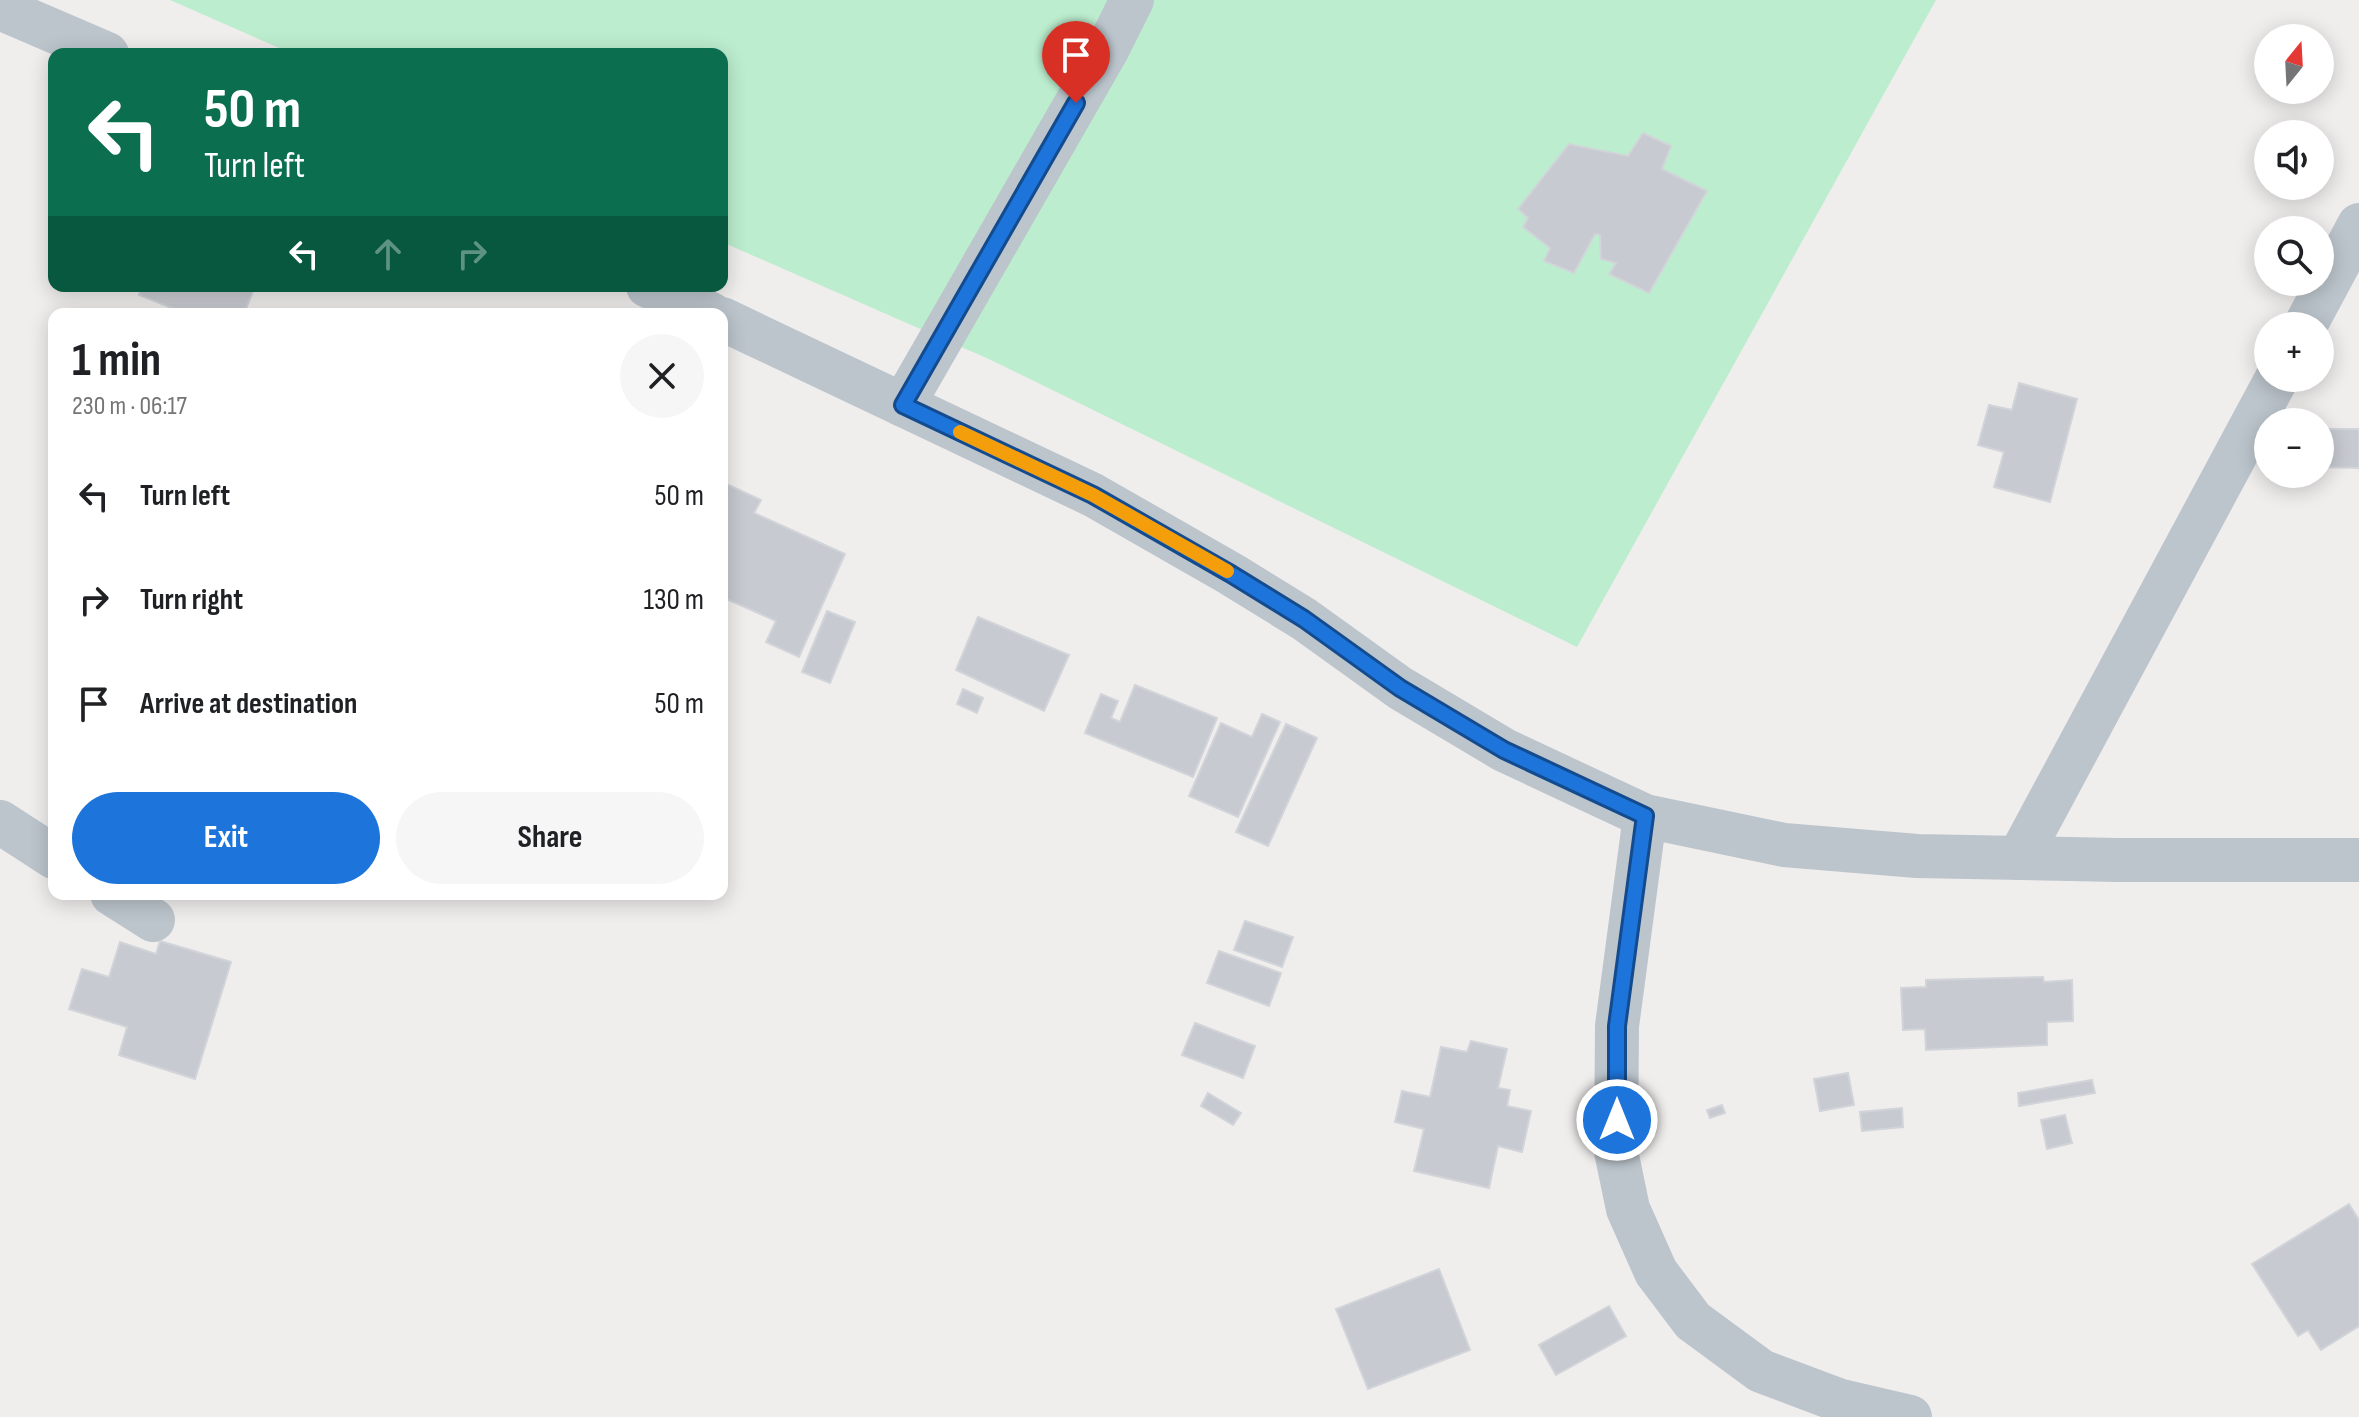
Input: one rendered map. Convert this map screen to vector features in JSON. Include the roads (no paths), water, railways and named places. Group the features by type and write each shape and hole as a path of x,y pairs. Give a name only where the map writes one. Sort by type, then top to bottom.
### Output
{"street":[{"path":"903,405 1132,0"},
{"path":"0,8 93,48"},
{"path":"2312,312 2359,225"},
{"path":"662,292 698,308"},
{"path":"728,322 1106,503 1304,619 1400,688 1504,750 1645,816 1784,845 1917,856 2359,860"},
{"path":"2019,858 2269,392"},
{"path":"1645,816 1617,1026 1616,1151 1628,1209 1656,1272 1693,1321 1761,1371 1828,1396 1910,1417"},
{"path":"0,822 48,853"},
{"path":"121,900 153,920"}]}
